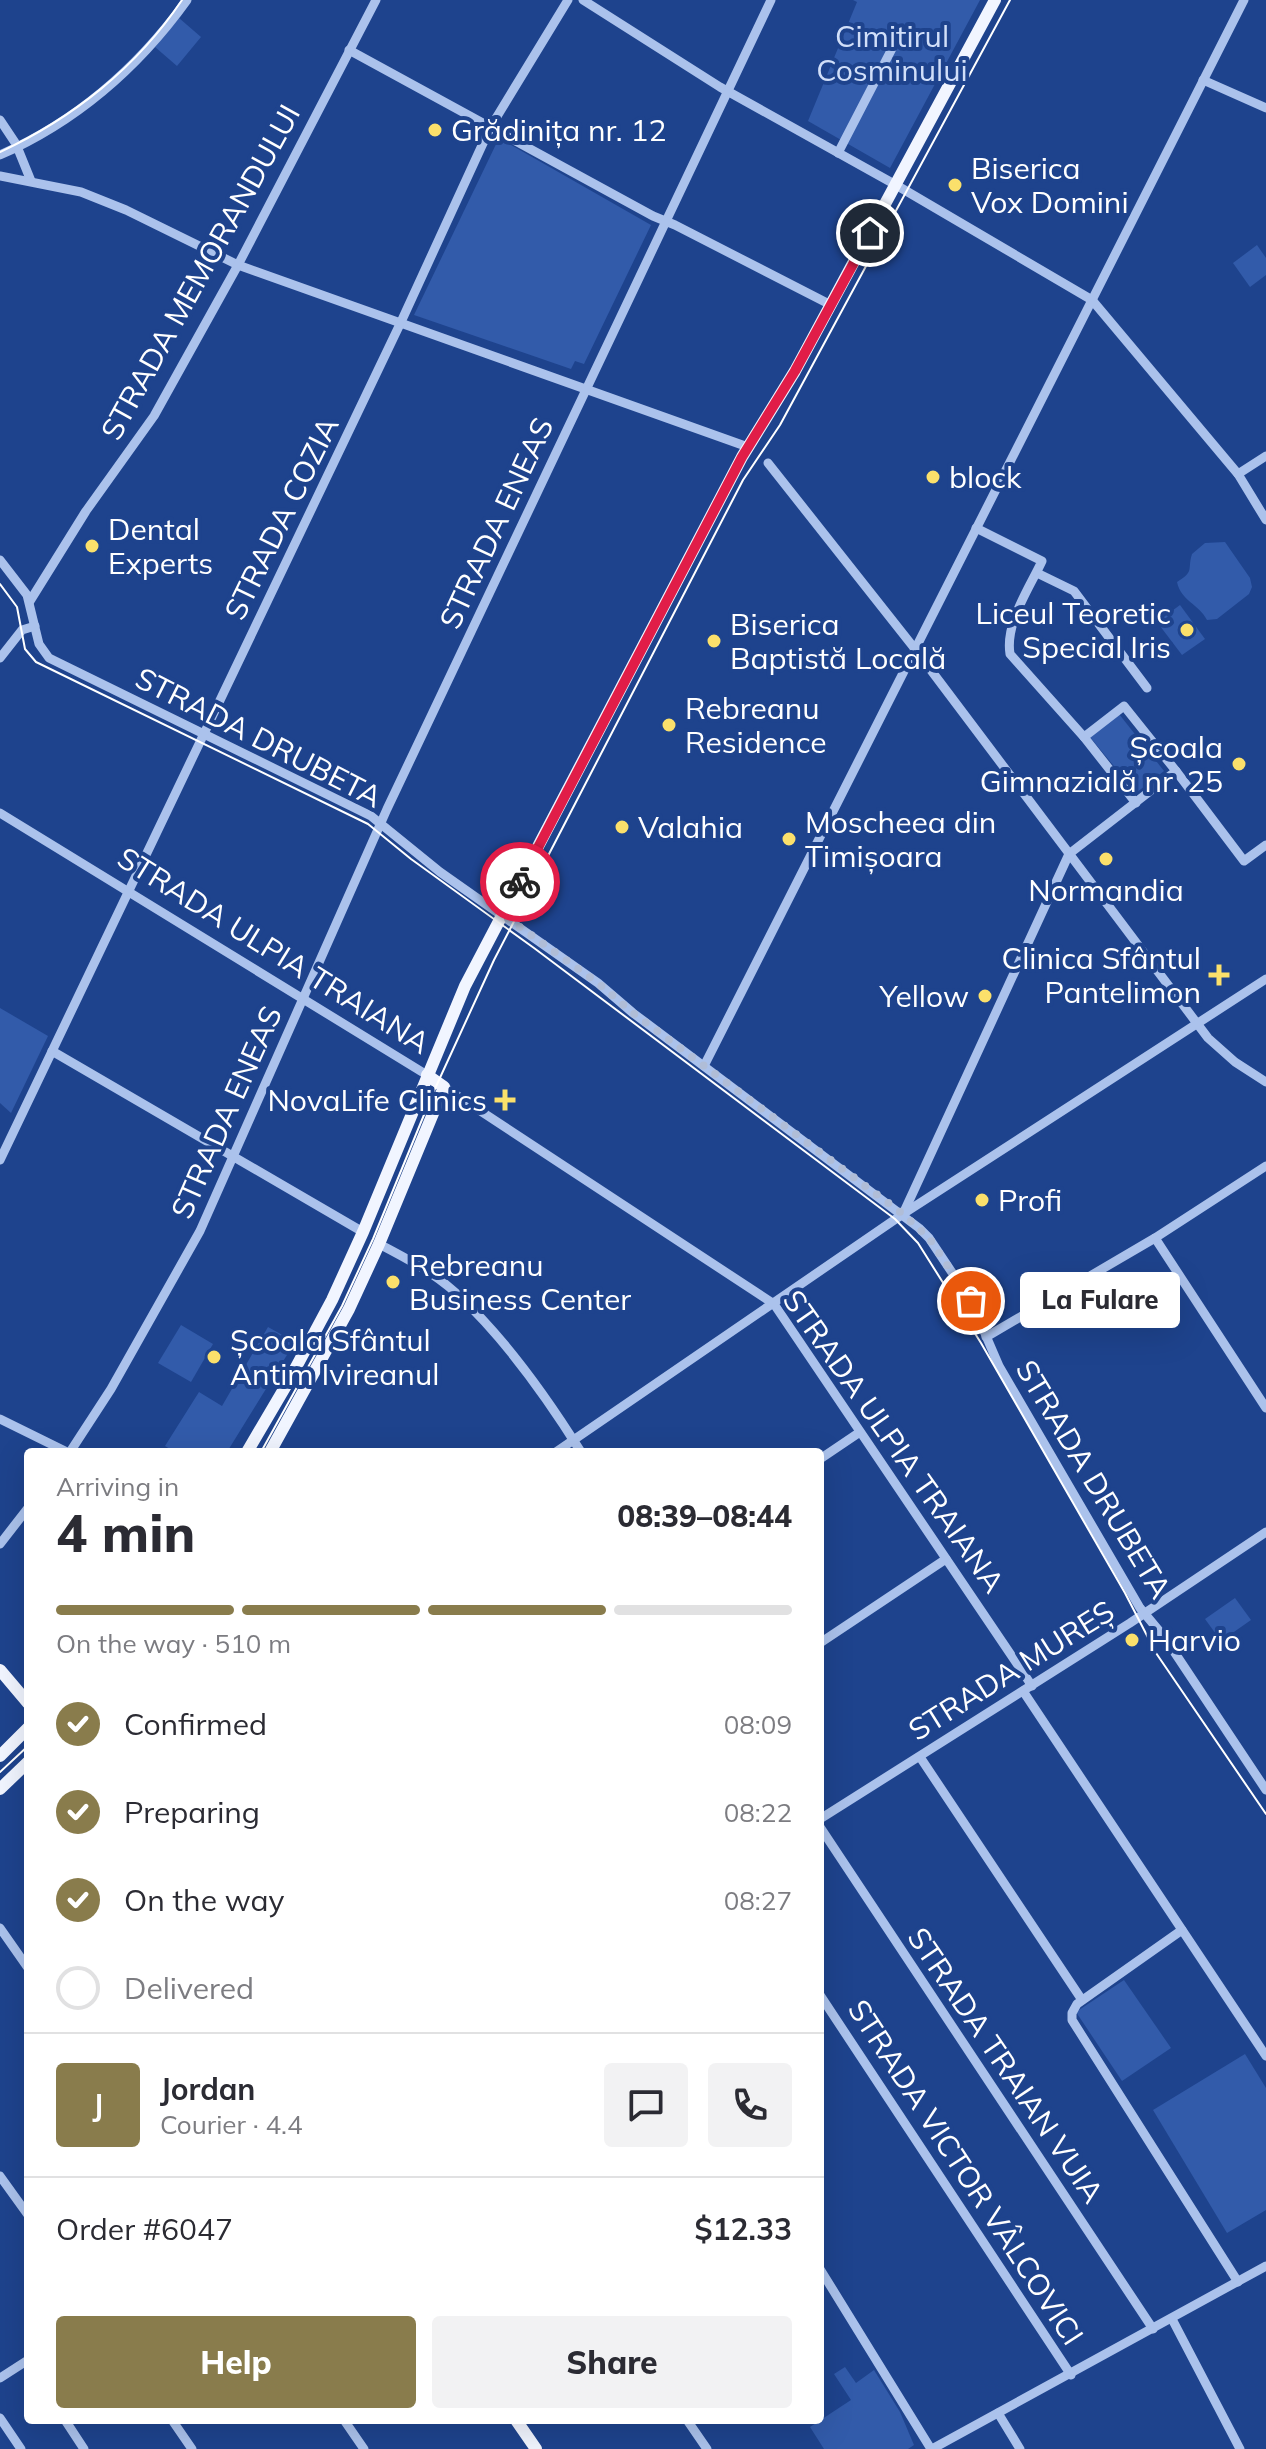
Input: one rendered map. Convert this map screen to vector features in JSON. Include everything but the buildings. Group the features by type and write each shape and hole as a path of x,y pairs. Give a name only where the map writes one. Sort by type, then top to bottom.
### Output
{"main road":[{"path":"249,1448 332,1300 465,986 748,447 831,305 995,0"},
{"name":"STRADA ULPIA TRAIANA","path":"427,1075 444,1087"},
{"path":"272,1448 349,1309 444,1087"},
{"path":"0,1670 24,1698"},
{"path":"0,1756 24,1732"},
{"path":"0,1789 24,1766"},
{"path":"519,2424 536,2449"}],"street":[{"path":"0,155 55,127 112,85 160,36 187,0"},
{"name":"STRADA MEMORANDULUI","path":"30,601 86,511 154,416 238,265 376,0"},
{"path":"490,128 568,0"},
{"path":"583,0 729,92 912,194 1092,300 1238,474 1266,520"},
{"name":"STRADA ENEAS","path":"71,1448 111,1389 200,1231 380,824 771,0"},
{"path":"704,1066 1244,0"},
{"path":"838,153 898,37"},
{"path":"349,50 490,128 831,305"},
{"path":"1203,80 1266,108"},
{"path":"0,120 17,147 31,181"},
{"name":"STRADA COZIA","path":"0,1160 401,322 490,128"},
{"path":"0,176 81,192 126,210 238,265 748,447"},
{"path":"1238,474 1266,456"},
{"path":"768,463 915,649 1197,1024 1220,1051 1266,1082"},
{"path":"976,528 1042,561 1008,640 1010,654 1084,737 1136,803"},
{"path":"0,560 30,601"},
{"path":"1037,573 1074,591 1147,688"},
{"name":"STRADA DRUBETA","path":"30,601 43,651 58,664 371,816 440,872 598,983 633,1013 903,1214 929,1238 971,1301 999,1366 1144,1614 1165,1638 1266,1790"},
{"path":"0,658 22,630 35,626"},
{"path":"1084,737 1124,706 1244,861 1266,845"},
{"path":"903,1214 1069,854 1176,771"},
{"name":"STRADA ULPIA TRAIANA","path":"0,813 427,1075"},
{"path":"562,1448 903,1214 1266,979"},
{"path":"52,1051 363,1232"},
{"name":"STRADA ULPIA TRAIANA","path":"444,1087 774,1304 946,1559 1182,1930 1266,2056"},
{"path":"986,1337 1155,1238 1266,1166"},
{"path":"1155,1238 1266,1408"},
{"path":"379,1244 418,1265 455,1292 519,1364 578,1448"},
{"path":"0,1419 60,1448"},
{"path":"824,1456 860,1432"},
{"path":"0,1544 24,1513"},
{"name":"STRADA MUREȘ","path":"824,1817 1144,1614 1266,1532"},
{"path":"824,1640 946,1559"},
{"path":"920,1757 1082,2000"},
{"name":"STRADA TRAIAN VUIA","path":"824,1833 1153,2329"},
{"path":"0,1928 24,1962"},
{"path":"1182,1930 1082,2000 1072,2013 1075,2027 1178,2182 1238,2282"},
{"name":"STRADA VICTOR VÂLCOVICI","path":"824,2001 1071,2375"},
{"path":"0,2176 24,2209"},
{"path":"824,2275 932,2449 1266,2266"},
{"path":"1172,2319 1240,2449"},
{"path":"0,2378 24,2364"},
{"path":"998,2413 1020,2449"},
{"path":"0,2418 19,2446 7,2449"},
{"path":"68,2424 84,2449"},
{"path":"175,2424 192,2449"},
{"path":"347,2424 364,2449"},
{"path":"690,2424 707,2449"}],"green space":[{"name":"Cimitirul Cosminului","path":"853,0 980,0 890,168 808,121 857,2"},
{"path":"179,18 201,37 177,66 155,47"},
{"path":"499,138 651,225 584,364 575,361 571,369 414,315"},
{"path":"1257,245 1266,258 1266,275 1250,287 1233,263"},
{"path":"1225,542 1250,578 1252,587 1249,594 1217,619 1207,620 1182,594 1177,582 1188,573 1192,554 1205,543"},
{"path":"1180,605 1205,639 1182,655 1157,622"},
{"path":"1119,714 1164,771 1136,793 1090,737"},
{"path":"0,1008 48,1036 11,1113 0,1103"},
{"path":"181,1325 213,1344 191,1382 158,1363"},
{"path":"268,1327 295,1342 229,1448 165,1446 199,1392 222,1406"},
{"path":"1235,1598 1251,1620 1221,1641 1205,1619"},
{"path":"1124,1980 1171,2048 1122,2081 1076,2012"},
{"path":"1245,2054 1266,2088 1266,2210 1227,2233 1153,2110"},
{"path":"845,2367 856,2383 874,2370 900,2412 914,2445 908,2449 824,2449 810,2427 824,2424 824,2418 851,2400 834,2374"}],"tram line":[{"path":"0,152 53,123 102,88 145,47 182,0"},
{"path":"263,1448 342,1306 494,960 743,480 780,425 1010,0"},
{"path":"0,584 17,607 25,649 36,662 368,824 895,1219 918,1243 981,1343 1125,1593 1156,1653 1266,1814"},
{"path":"0,1772 24,1750"}],"way so far":[{"path":"520,882 503,915 598,983 633,1013 903,1214 929,1238 971,1301"}],"place":[{"name":"Grădinița nr. 12","path":"435,130"},
{"name":"Biserica Vox Domini","path":"955,185"},
{"name":"block","path":"933,477"},
{"name":"Dental Experts","path":"92,546"},
{"name":"Liceul Teoretic Special Iris","path":"1187,630"},
{"name":"Biserica Baptistă Locală","path":"714,641"},
{"name":"Rebreanu Residence","path":"669,725"},
{"name":"Școala Gimnazială nr. 25","path":"1239,764"},
{"name":"Valahia","path":"622,827"},
{"name":"Moscheea din Timișoara","path":"789,839"},
{"name":"Normandia","path":"1106,859"},
{"name":"Clinica Sfântul Pantelimon","path":"1219,975"},
{"name":"Yellow","path":"985,996"},
{"name":"NovaLife Clinics","path":"505,1100"},
{"name":"Profi","path":"982,1200"},
{"name":"Rebreanu Business Center","path":"393,1282"},
{"name":"La Fulare","path":"971,1301"},
{"name":"Școala Sfântul Antim Ivireanul","path":"214,1357"},
{"name":"Harvio","path":"1132,1640"}],"route":[{"path":"520,882 742,457 795,371 870,233"}]}
